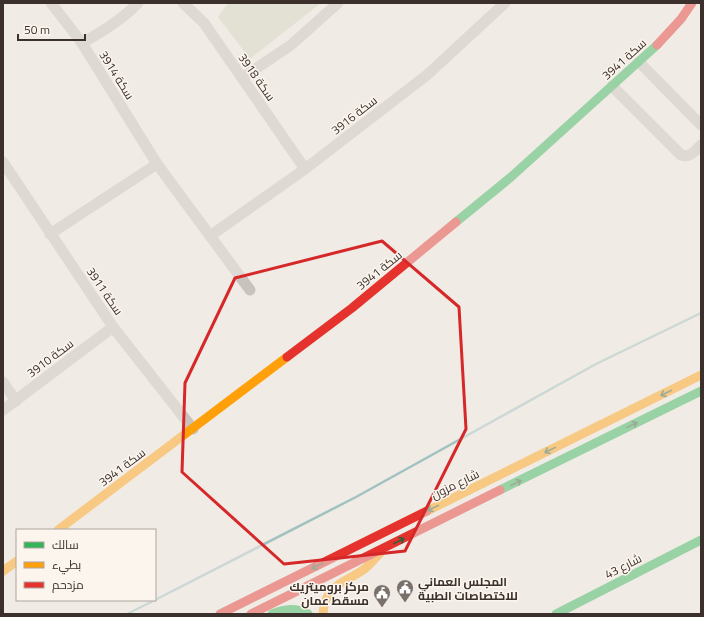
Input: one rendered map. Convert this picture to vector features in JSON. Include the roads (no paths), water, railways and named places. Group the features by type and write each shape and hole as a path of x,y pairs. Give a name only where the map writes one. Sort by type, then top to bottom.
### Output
{"street":[{"name":"سكة 3914","path":"51,3 82,43 157,164 250,290"},
{"path":"82,43 108,28 138,3"},
{"name":"سكة 3918","path":"183,3 204,23 305,169"},
{"path":"242,78 291,45 338,3"},
{"name":"سكة 3916","path":"210,236 305,169 427,75 505,3"},
{"name":"سكة 3941","path":"59,529 193,430 376,288 511,177 654,48 692,3"},
{"path":"638,62 701,125"},
{"path":"612,86 681,155 686,157 691,155 701,145"},
{"name":"سكة 3911","path":"3,162 113,327 193,430"},
{"path":"50,234 157,164"},
{"name":"سكة 3910","path":"3,410 113,327"},
{"name":"شارع مزون","path":"220,614 701,375"},
{"path":"3,382 16,401"},
{"path":"251,614 701,391"},
{"name":"شارع 43","path":"556,614 701,540"},
{"path":"323,614 326,597 333,588 364,569 374,560 383,548"},
{"path":"3,571 16,562"},
{"path":"272,614 288,609 300,610 308,614"}],"waterway":[{"path":"156,599 356,497 596,364 701,313"},
{"path":"127,614 153,601"}],"place":[{"name":"المجلس العماني للاختصاصات الطبية","path":"405,603"},
{"name":"مركز بروميتريك مسقط عمان","path":"382,608"}]}
